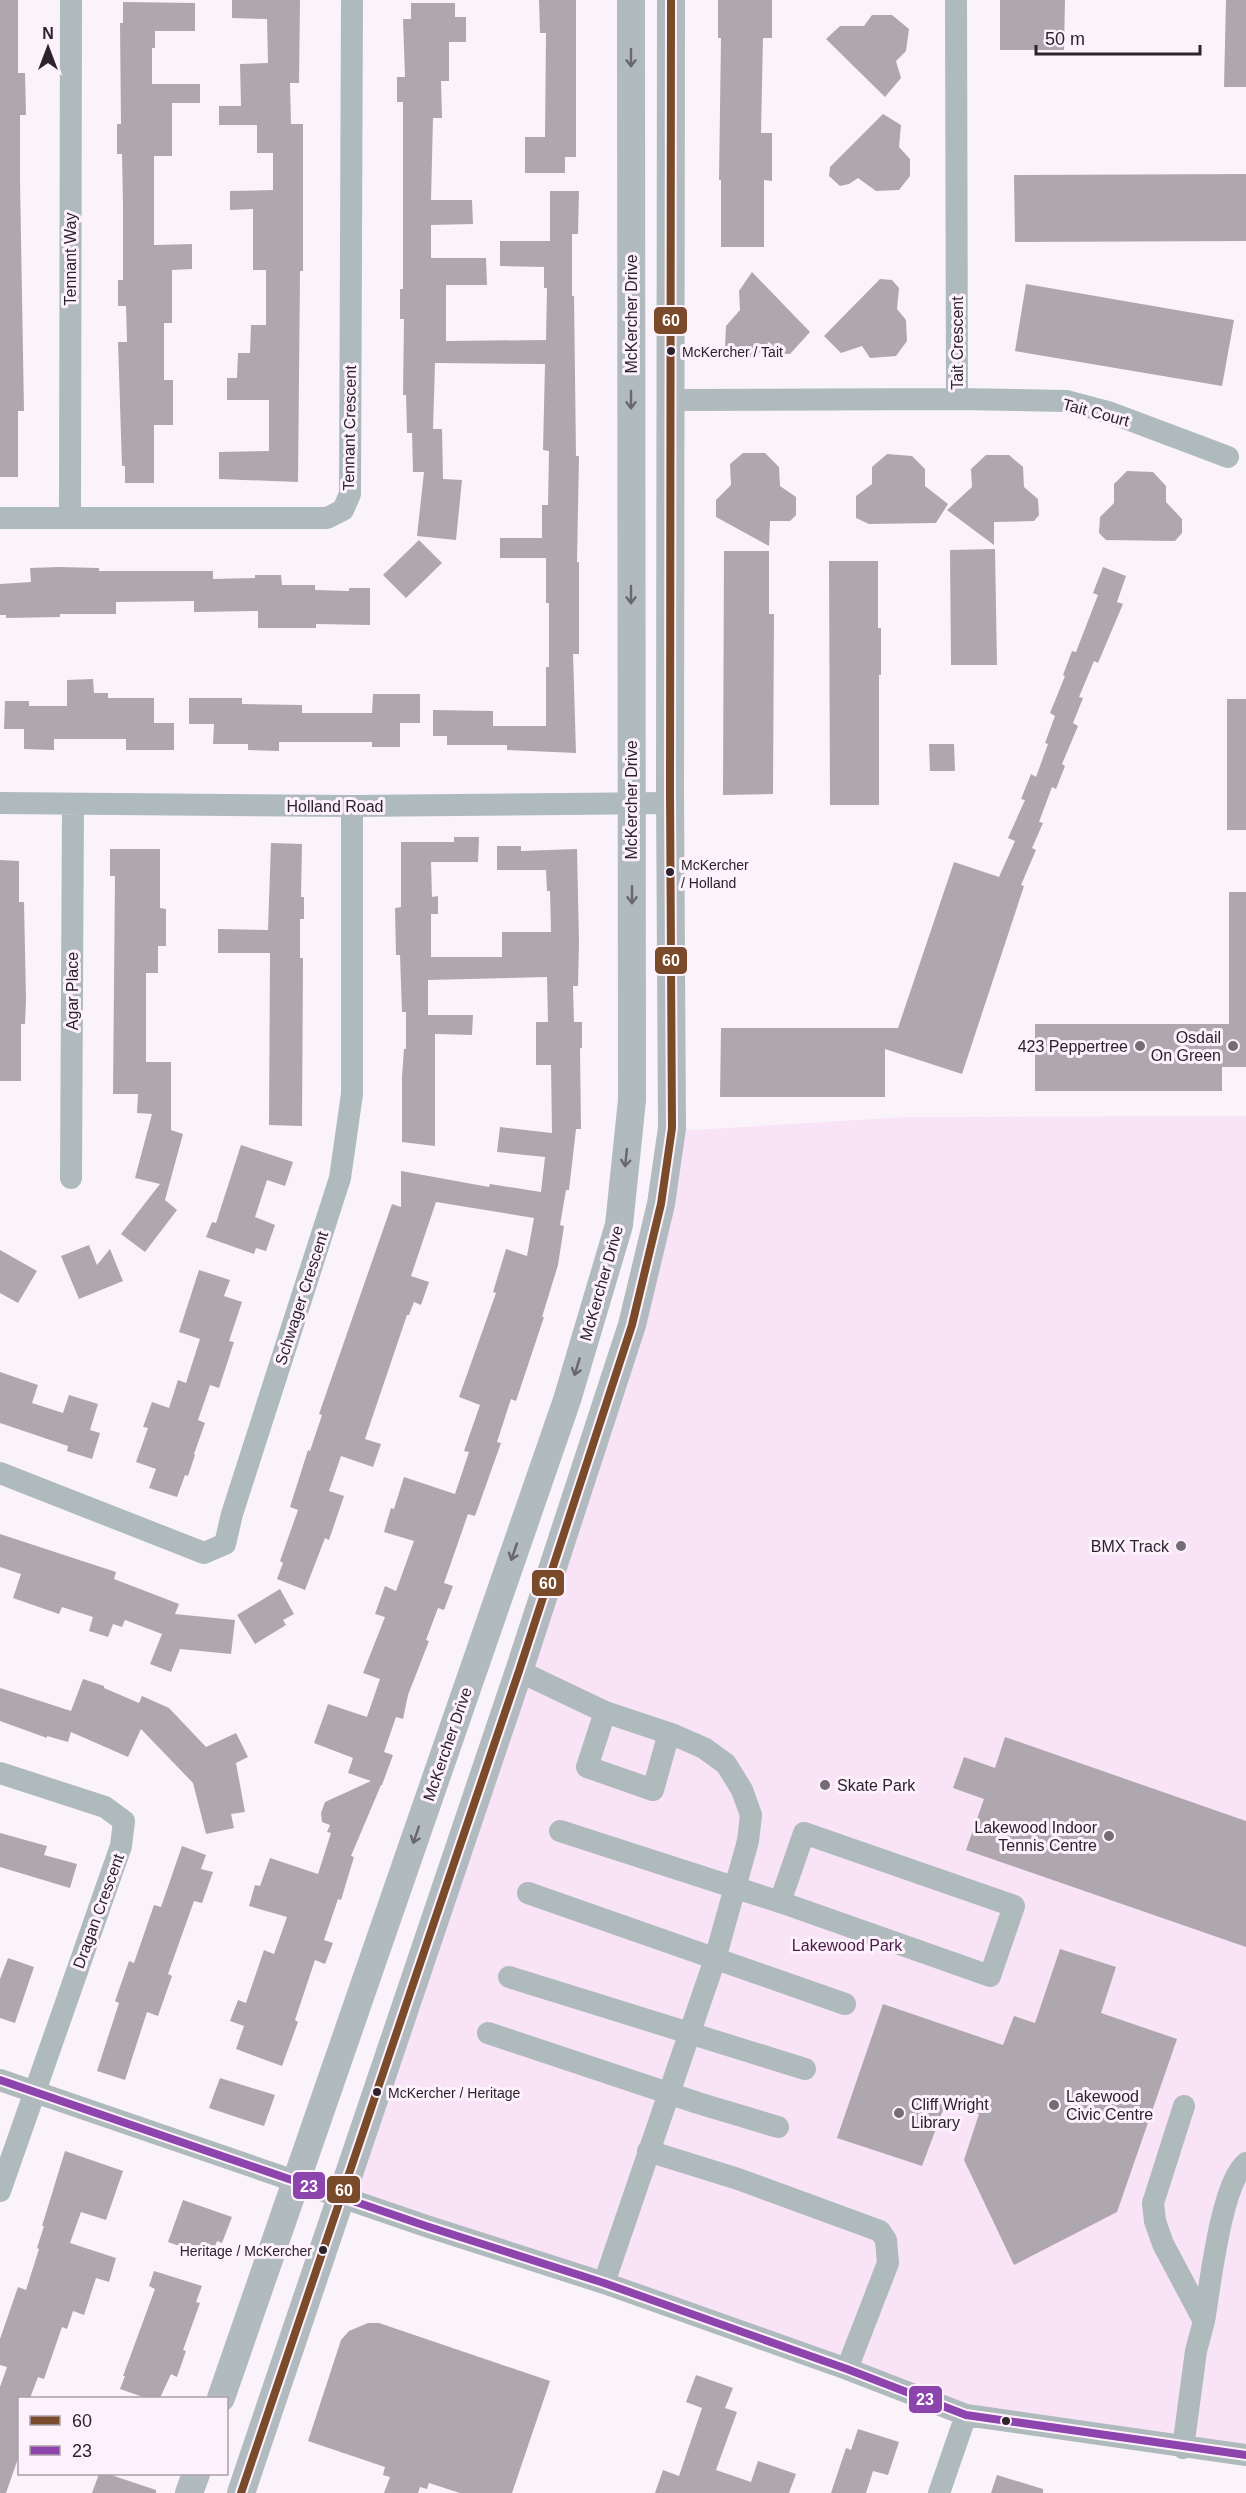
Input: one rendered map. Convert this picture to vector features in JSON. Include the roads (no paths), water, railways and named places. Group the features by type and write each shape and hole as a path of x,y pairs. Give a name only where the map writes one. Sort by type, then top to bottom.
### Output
{"main road":[{"name":"McKercher Drive","path":"221,2397 567,1400 619,1225 632,1100 631,0"},
{"path":"241,2493 519,1671 632,1325 661,1204 672,1128 671,0"},
{"path":"189,2493 196,2475"}],"street":[{"name":"Tennant Way","path":"70,0 70,517"},
{"name":"Tennant Crescent","path":"0,518 327,518 343,510 350,494 352,0"},
{"name":"Tait Crescent","path":"670,400 957,399 956,0"},
{"name":"Tait Court","path":"957,399 1066,401 1111,413 1228,457"},
{"name":"Holland Road","path":"0,803 352,806 670,803"},
{"name":"Agar Place","path":"71,1178 73,804"},
{"name":"Schwager Crescent","path":"0,1473 204,1552 225,1544 232,1514 340,1178 352,1094 352,806"},
{"path":"519,1671 605,1712 669,1733 704,1748 726,1764 741,1790 751,1815 748,1841 715,1959 604,2283"},
{"path":"605,1712 586,1767 653,1790 669,1733"},
{"name":"Dragan Crescent","path":"0,1773 105,1807 124,1821 121,1846 33,2092"},
{"path":"560,1831 780,1902 990,1976 1014,1906 804,1833 780,1902"},
{"path":"528,1893 845,2004"},
{"path":"509,1977 804,2069"},
{"path":"488,2032 668,2093 778,2127"},
{"path":"0,2080 426,2226 604,2283 847,2369 966,2415 1183,2448 1246,2455"},
{"path":"0,2191 33,2092"},
{"path":"1184,2106 1153,2203 1155,2221 1163,2244 1204,2321"},
{"path":"648,2151 738,2179 880,2230 886,2240 888,2263 847,2369"},
{"path":"1183,2448 1196,2351 1204,2321 1228,2192 1241,2167 1246,2163"},
{"path":"939,2493 966,2415"}],"place":[{"name":"McKercher / Tait","path":"671,351"},
{"name":"McKercher / Holland","path":"670,872"},
{"name":"423 Peppertree","path":"1140,1046"},
{"name":"Osdail On Green","path":"1233,1046"},
{"name":"BMX Track","path":"1181,1546"},
{"name":"Skate Park","path":"825,1785"},
{"name":"Lakewood Indoor Tennis Centre","path":"1109,1836"},
{"name":"McKercher / Heritage","path":"377,2092"},
{"name":"Lakewood Civic Centre","path":"1054,2105"},
{"name":"Cliff Wright Library","path":"899,2113"},
{"name":"Heritage / McKercher","path":"323,2250"}],"park label":[{"name":"Lakewood Park","path":"847,1945"}]}
